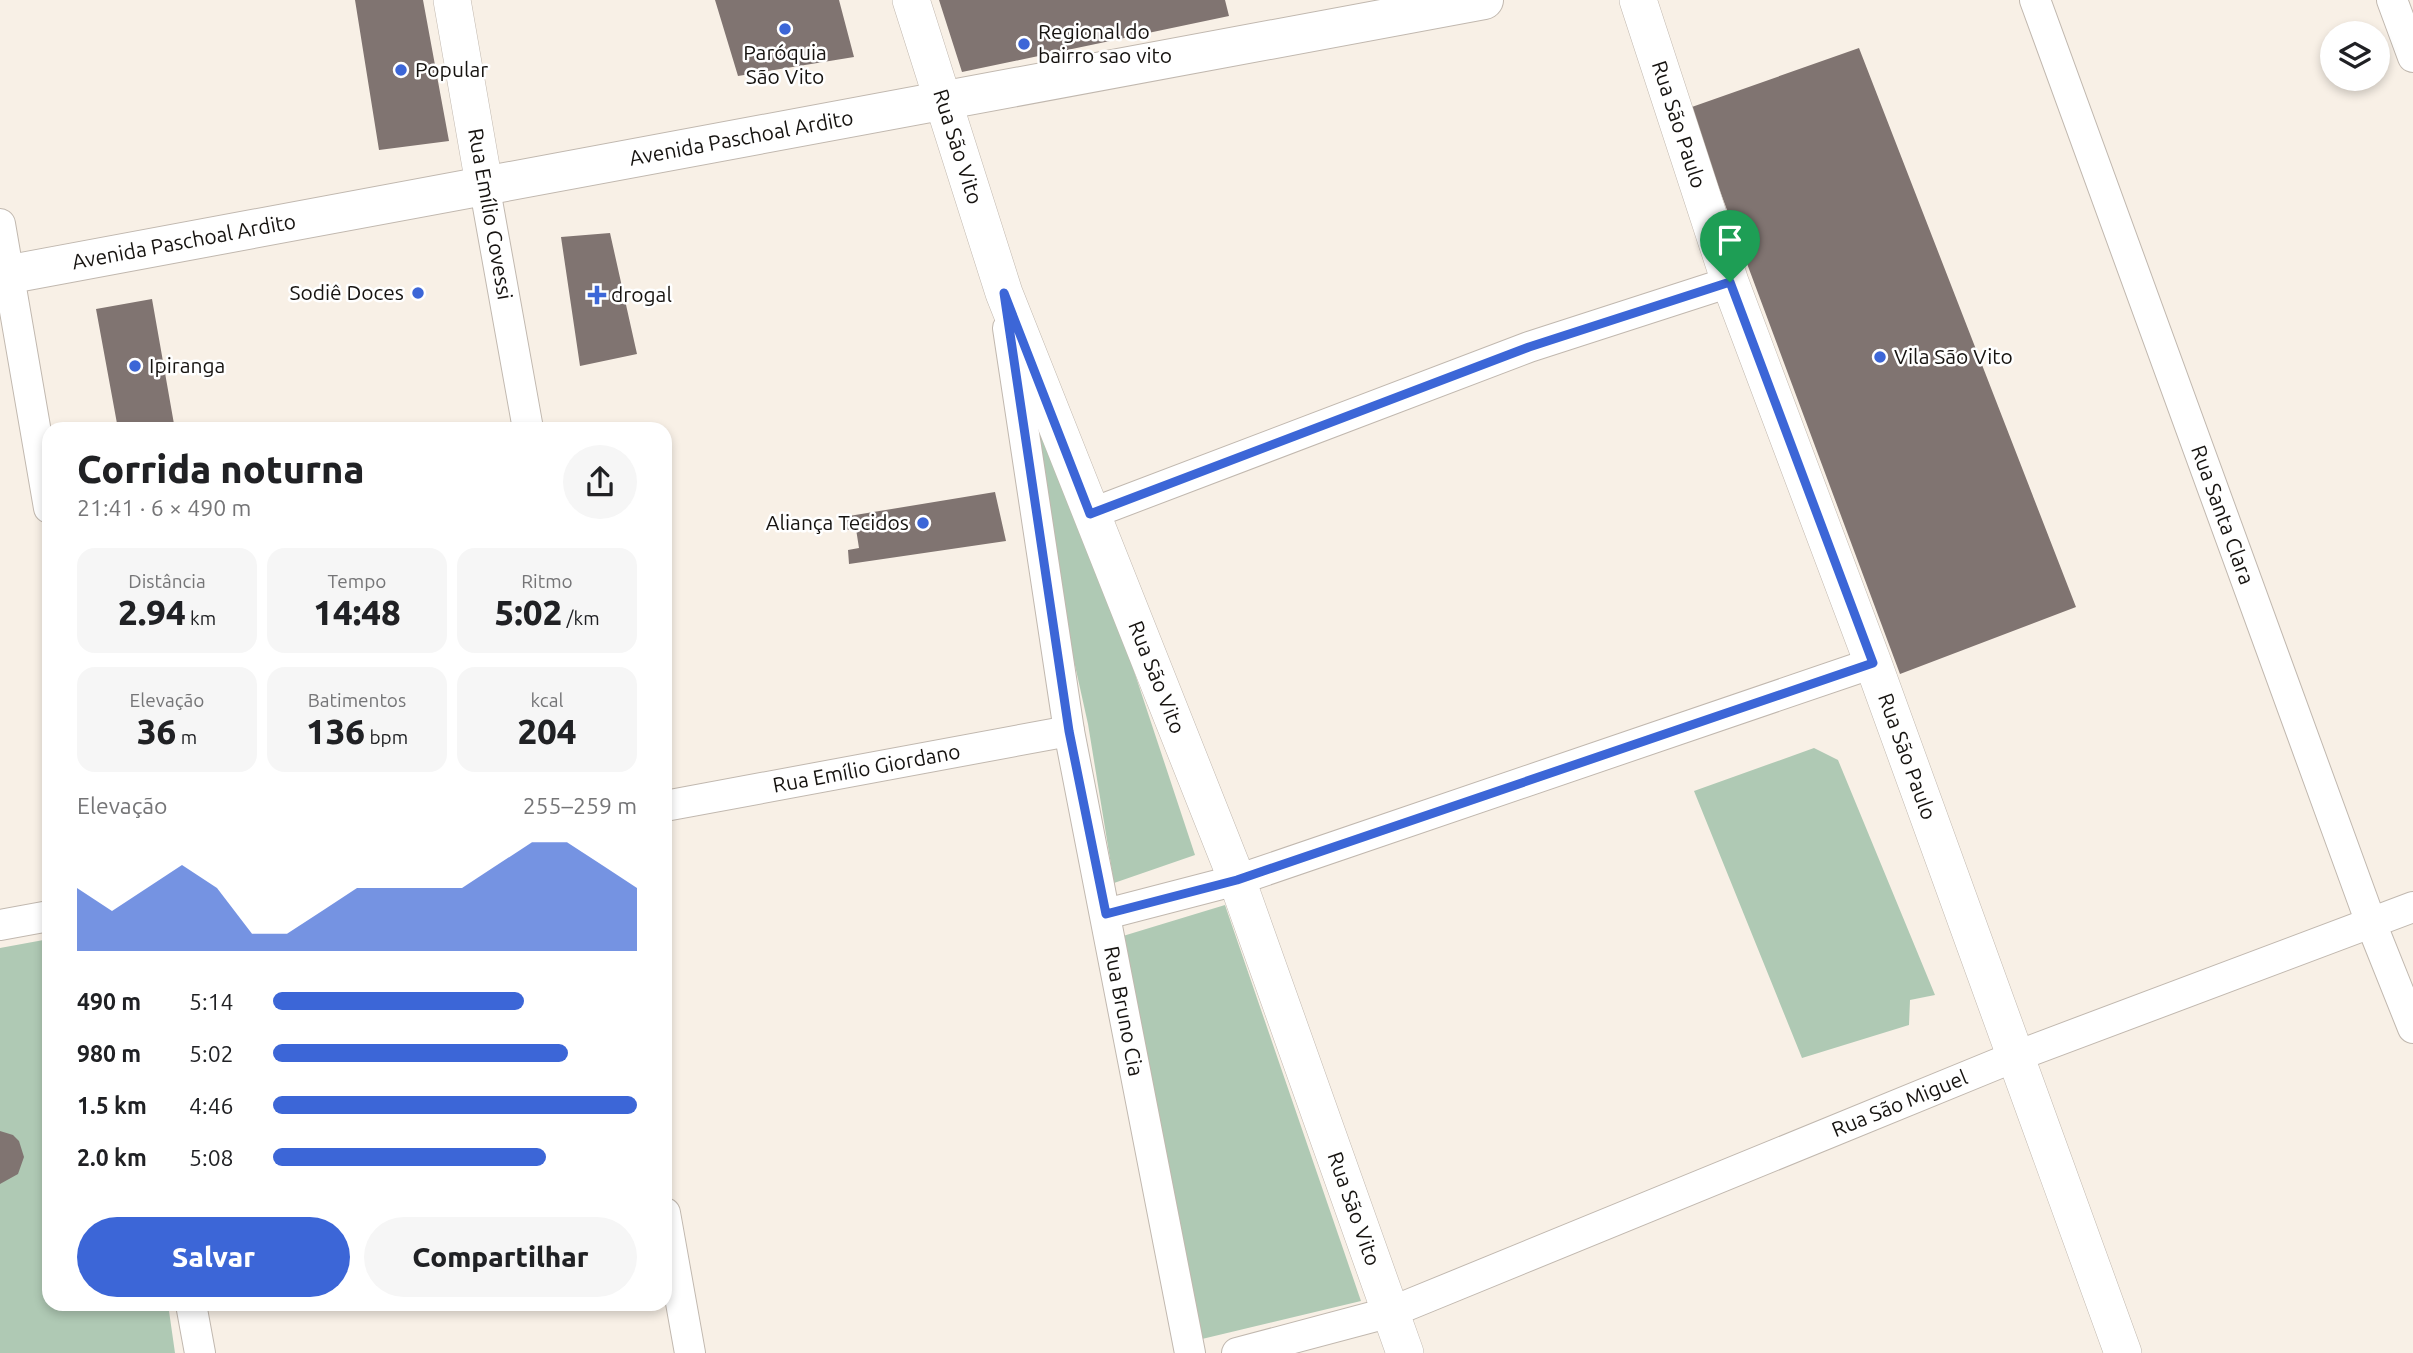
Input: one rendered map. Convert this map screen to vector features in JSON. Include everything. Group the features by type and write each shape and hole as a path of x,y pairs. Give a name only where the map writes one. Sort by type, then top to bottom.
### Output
{"main road":[{"name":"Avenida Paschoal Ardito","path":"4,275 484,184 942,103 1484,0"}],"street":[{"name":"Rua Emílio Covessi","path":"452,0 526,422"},
{"name":"Rua São Vito","path":"911,0 1004,293 1237,880 1405,1353"},
{"name":"Rua São Paulo","path":"1638,0 1730,282 1873,663 2123,1353"},
{"name":"Rua Santa Clara","path":"2035,0 2371,923 2413,1028"},
{"path":"2392,0 2413,57"},
{"path":"0,224 4,275 42,472"},
{"path":"1090,514 1529,347 1730,282"},
{"name":"Rua Bruno Cia","path":"1004,293 1069,731 1190,1353"},
{"path":"1106,914 1237,880 1873,663"},
{"name":"Rua Emílio Giordano","path":"672,805 1069,731"},
{"name":"Rua São Miguel","path":"1237,1353 1391,1312 2014,1057 2413,907"},
{"path":"0,925 42,917"},
{"path":"672,1252 690,1353"},
{"path":"192,1311 200,1353"}],"green space":[{"path":"1017,343 1081,511 1195,855 1114,883 1088,724 1048,544"},
{"path":"1814,748 1838,760 1935,995 1910,1000 1909,1025 1802,1058 1694,791"},
{"path":"1225,905 1361,1301 1202,1339 1123,936"},
{"path":"42,940 42,1311 169,1311 175,1353 0,1353 0,948"}],"building":[{"name":"Popular","path":"355,0 423,0 449,141 379,150"},
{"name":"Paróquia São Vito","path":"715,0 839,0 854,57 738,76"},
{"name":"Regional do bairro sao vito","path":"939,0 1225,0 1229,16 962,72"},
{"name":"Vila São Vito","path":"1859,48 2076,607 1900,674 1689,108"},
{"name":"drogal","path":"610,233 637,354 580,366 561,237"},
{"name":"Ipiranga","path":"152,299 174,422 117,422 96,309"},
{"name":"Aliança Tecidos","path":"995,492 1006,541 849,564 848,550 859,548 856,529 845,530 843,517"},
{"path":"0,1131 13,1135 19,1141 24,1157 18,1174 0,1184"}],"place":[{"name":"Paróquia São Vito","path":"785,29"},
{"name":"Regional do bairro sao vito","path":"1024,44"},
{"name":"Popular","path":"401,70"},
{"name":"Sodiê Doces","path":"418,293"},
{"name":"drogal","path":"597,295"},
{"name":"Vila São Vito","path":"1880,357"},
{"name":"Ipiranga","path":"135,366"},
{"name":"Aliança Tecidos","path":"923,523"}],"route":[{"path":"1730,282 1873,663 1237,880 1106,914 1069,731 1031,491 1004,293 1090,514 1529,347 1730,282"}]}
